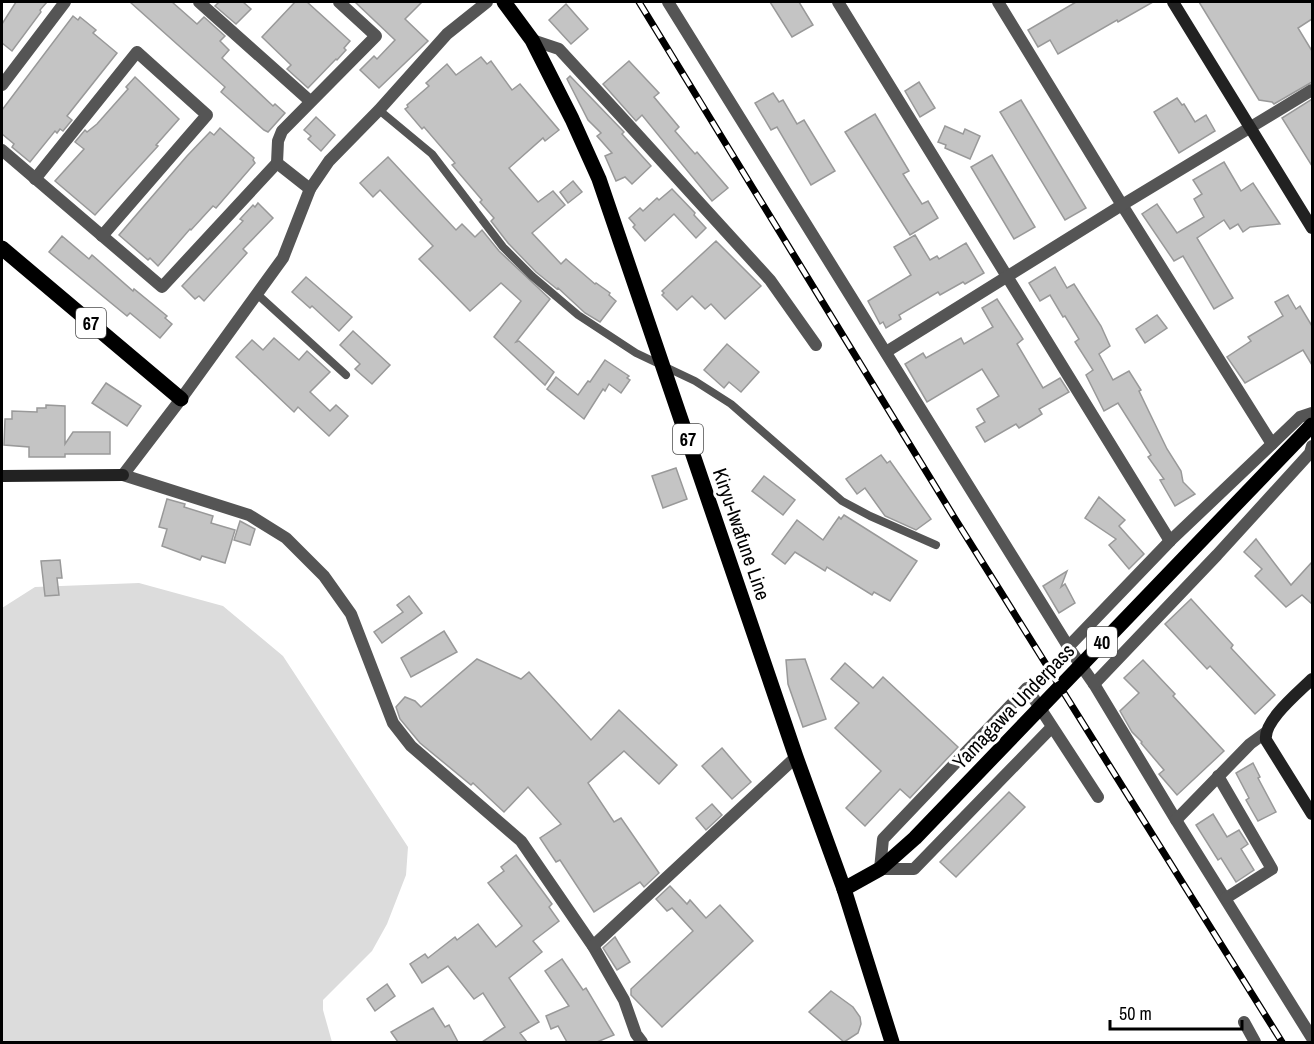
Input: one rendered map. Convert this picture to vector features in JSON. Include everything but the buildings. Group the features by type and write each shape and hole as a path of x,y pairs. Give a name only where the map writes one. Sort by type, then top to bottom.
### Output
{"main road":[{"name":"Kiryu-Iwafune Line","path":"504,2 532,40 599,179 796,758 844,889 892,1042"},
{"name":"67","path":"2,248 182,399"},
{"name":"Yamagawa Underpass","path":"880,869 915,838 1312,425"},
{"name":"40","path":"844,889 880,869"}],"street":[{"path":"2,85 65,2"},
{"path":"200,2 310,101"},
{"path":"2,150 162,287 277,163 278,141 282,131 376,36 339,2"},
{"path":"123,475 182,399 283,258 310,189 329,161 379,110 447,34 487,2"},
{"path":"668,2 1093,682 1312,1038"},
{"path":"838,2 1170,541"},
{"path":"998,2 1272,444"},
{"path":"1173,2 1312,228"},
{"path":"532,40 559,49 770,280 816,345"},
{"path":"35,179 137,52 207,115 102,236"},
{"path":"886,352 1312,90"},
{"path":"277,163 310,189"},
{"path":"1070,648 1170,541 1300,417 1312,413"},
{"path":"1093,682 1217,555 1312,452"},
{"path":"2,476 123,475 249,515 286,538 324,576 351,614 393,723 411,746 521,841 593,946 624,1000 636,1034 642,1042"},
{"path":"1176,820 1250,744 1265,733 1271,722 1312,678"},
{"path":"1050,724 914,869 880,869 883,839 1027,688 1098,796"},
{"path":"1265,733 1266,740 1312,814"},
{"path":"593,946 796,758"},
{"path":"1218,776 1272,869 1226,898"},
{"path":"1244,1022 1255,1042"}],"lane":[{"path":"379,110 432,154 503,247 532,276 578,315 636,353 695,381 731,404 842,501 936,545"},
{"path":"257,294 346,375"}],"shaded area":[{"path":"139,583 223,606 283,656 408,847 406,875 387,924 372,951 323,1000 323,1010 332,1042 2,1042 2,608 35,587"}],"railway":[{"path":"639,2 954,517 1282,1042"}]}
